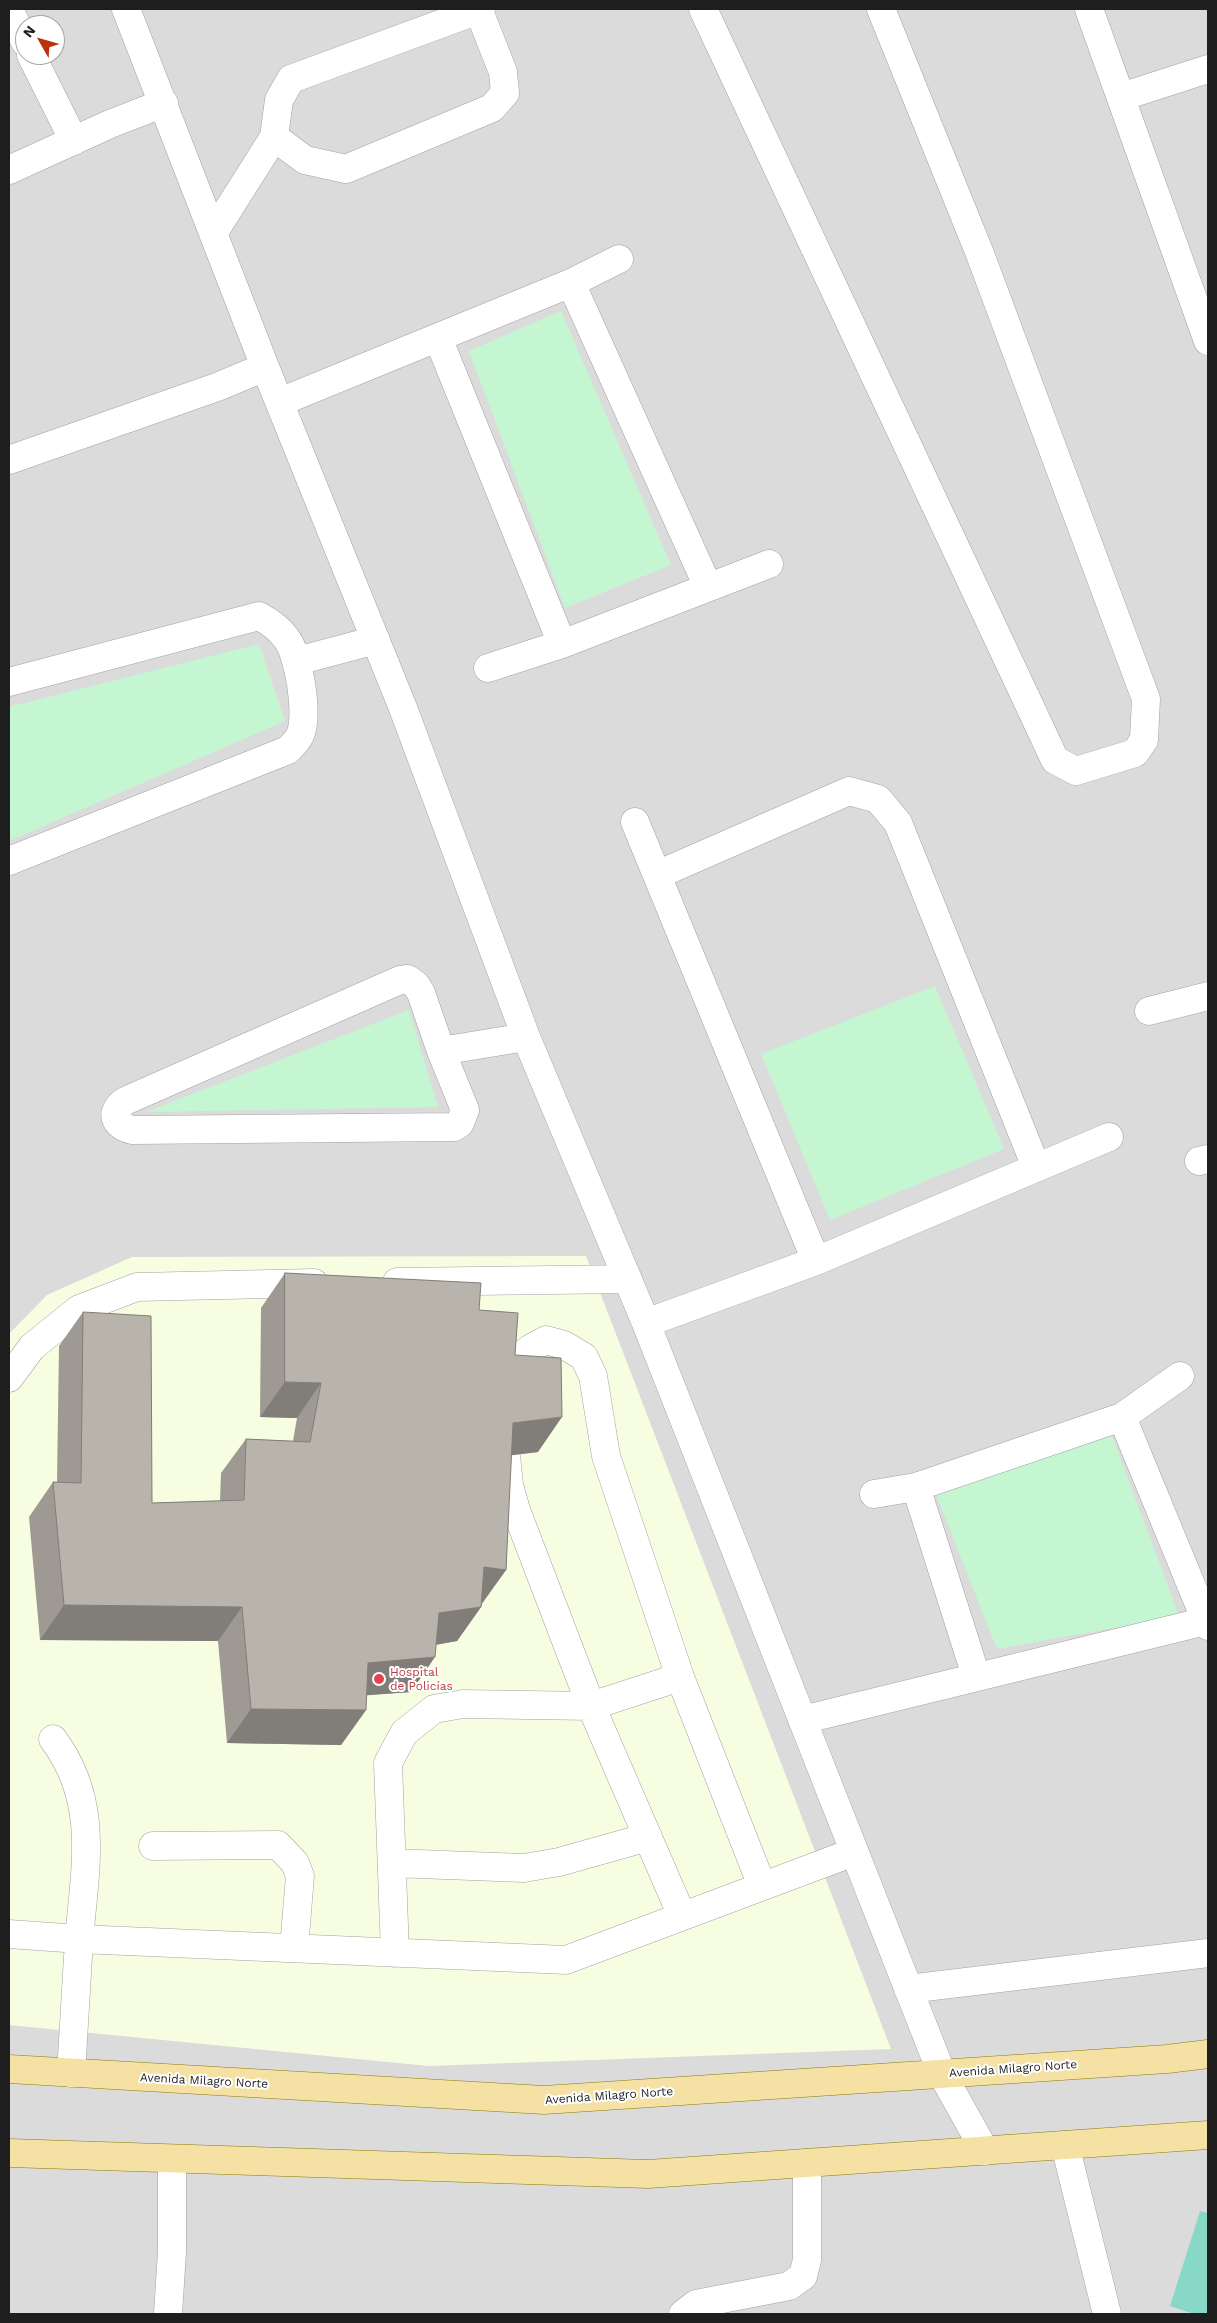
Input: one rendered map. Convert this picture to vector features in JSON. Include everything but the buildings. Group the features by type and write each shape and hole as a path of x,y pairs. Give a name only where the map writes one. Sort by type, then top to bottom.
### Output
{"main road":[{"name":"Avenida Milagro Norte","path":"9,2068 544,2100 1167,2059 1208,2054"},
{"path":"9,2152 172,2160 648,2174 1208,2135"}],"street":[{"path":"9,9 15,21"},
{"path":"126,9 265,367 376,640 526,1037 646,1323 942,2074 985,2151"},
{"path":"703,9 1055,760 1076,771 1135,753 1144,740 1146,699 980,254 881,9"},
{"path":"1089,9 1208,341"},
{"path":"214,232 274,137 279,100 292,79 480,10 503,72 505,92 492,108 346,169 304,160 274,137"},
{"path":"37,65 74,141"},
{"path":"1121,97 1208,69"},
{"path":"9,170 110,124 164,103"},
{"path":"280,402 571,283 619,259"},
{"path":"571,283 708,587"},
{"path":"438,338 562,644"},
{"path":"9,460 217,387 265,367"},
{"path":"488,668 562,644 769,564"},
{"path":"9,682 259,616 272,623 287,639 297,661 304,716 300,735 288,750 9,861"},
{"path":"297,661 376,640"},
{"path":"657,875 849,791 878,799 898,823 1036,1167"},
{"path":"635,822 816,1261"},
{"path":"400,980 408,980 416,985 422,993 441,1051 465,1110 460,1123 454,1127 133,1130 124,1128 117,1122 115,1114 118,1106 125,1101 400,980"},
{"path":"1149,1011 1208,996"},
{"path":"441,1051 526,1037"},
{"path":"646,1323 816,1261 1109,1137"},
{"path":"376,1282 628,1279"},
{"path":"9,1378 32,1348 79,1309 137,1287 337,1283"},
{"path":"510,1391 516,1360 531,1348 546,1340 564,1345 584,1357 593,1376 606,1456 680,1677 762,1886"},
{"path":"874,1494 916,1487 1122,1416 1180,1376"},
{"path":"802,1720 976,1676 1207,1623 1122,1416"},
{"path":"506,1456 509,1485 516,1510 591,1706 682,1916"},
{"path":"916,1487 976,1676"},
{"path":"395,1953 388,1763 404,1733 434,1709 464,1704 591,1706 680,1677"},
{"path":"53,1739 64,1754 76,1779 85,1812 87,1870 79,1939 71,2073"},
{"path":"392,1864 524,1868 560,1862 648,1837"},
{"path":"153,1846 278,1845 295,1863 300,1876 294,1948"},
{"path":"9,1934 79,1939 566,1960 854,1852"},
{"path":"908,1989 1208,1953"},
{"path":"1066,2146 1107,2314"},
{"path":"168,2314 172,2252 172,2160"},
{"path":"682,2314 696,2304 789,2286 803,2276 807,2260 807,2163"}],"shaded area":[{"path":"9,9 1208,9 1208,2314 9,2314"},
{"name":"Hospital de Policías","path":"586,1256 891,2049 429,2066 9,2025 9,1334 47,1295 132,1257"},
{"path":"1200,2211 1208,2213 1208,2314 1194,2314 1170,2306"}],"green space":[{"path":"561,311 671,565 565,608 469,351"},
{"path":"259,644 285,721 9,841 9,707"},
{"path":"935,986 1004,1149 830,1220 761,1054"},
{"path":"409,1010 438,1107 146,1112"},
{"path":"1112,1436 1179,1616 997,1649 936,1494"}],"place":[{"name":"Hospital de Policías","path":"379,1679"}]}
